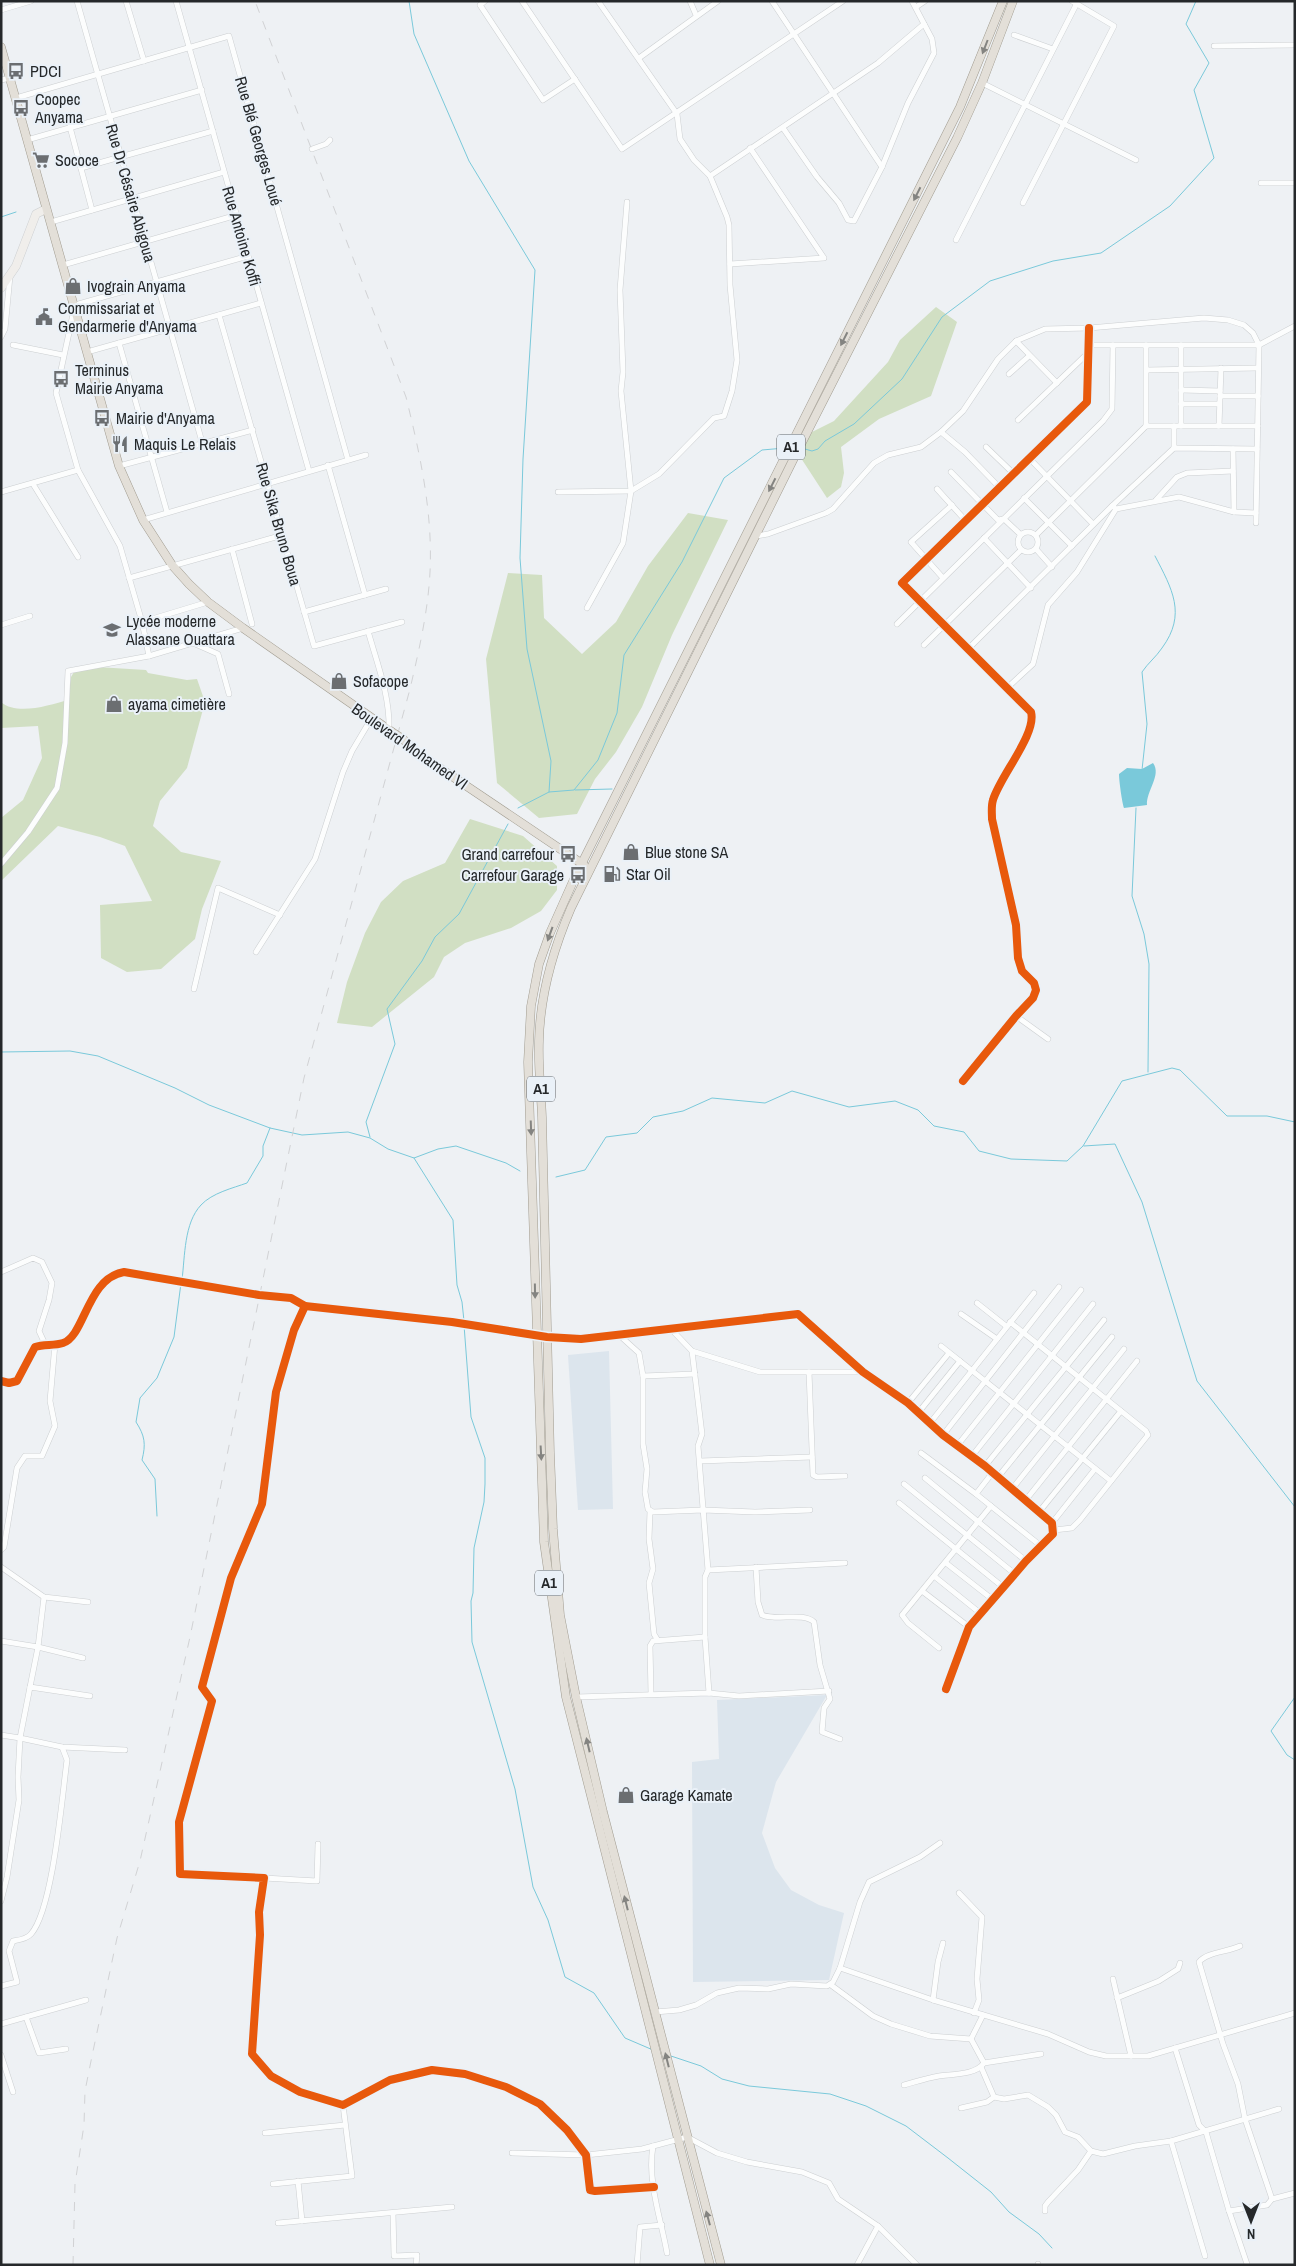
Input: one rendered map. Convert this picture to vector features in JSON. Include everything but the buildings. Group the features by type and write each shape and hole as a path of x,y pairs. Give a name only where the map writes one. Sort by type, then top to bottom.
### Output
{"main road":[{"name":"A1","path":"721,2265 683,2138 566,1697 544,1542 528,1062 531,1006 539,964 550,933 581,863 960,107 1003,1"},
{"name":"A1","path":"710,2265 655,2012 576,1697 560,1614 554,1548 539,1039 549,969 558,937 590,868 957,138 982,83 1013,1"},
{"name":"Boulevard Mohamed VI","path":"2,49 119,466 142,520 172,565 208,602 242,628 371,719 403,739 416,752 590,868"}],"street":[{"path":"1,10 31,1"},
{"name":"Rue Dr Césaire Abigoua","path":"77,1 202,442"},
{"path":"126,1 144,61"},
{"name":"Rue Antoine Koffi","path":"176,1 309,471"},
{"path":"485,1 480,4 543,100 575,79"},
{"path":"522,1 622,149 677,114 843,1"},
{"path":"558,492 631,491 659,474 714,418 724,416 732,391 737,360 729,225 718,191 710,176 694,160 680,140 677,114 598,1"},
{"path":"690,1 696,15"},
{"path":"639,58 696,15 718,1"},
{"path":"772,1 792,34 882,167"},
{"path":"783,128 850,222 854,221 882,167 908,104 934,54 932,39 912,1"},
{"path":"916,7 925,1"},
{"path":"956,240 1075,2 1114,26 1023,203"},
{"path":"710,176 878,63 924,24"},
{"path":"1014,35 1053,49"},
{"name":"Rue Blé Georges Loué","path":"16,98 229,36 348,460"},
{"path":"1214,46 1295,45"},
{"path":"1,80 10,78"},
{"path":"982,83 1136,160"},
{"path":"26,140 202,90"},
{"path":"70,127 92,210"},
{"path":"82,168 213,131"},
{"path":"312,149 326,144 330,140"},
{"path":"730,264 824,258 750,148"},
{"path":"51,222 224,172"},
{"path":"1262,183 1295,183"},
{"path":"587,608 623,542 631,491 622,391 623,362 620,290 627,202"},
{"path":"1,288 16,266 36,214 46,209"},
{"path":"63,265 237,215"},
{"path":"149,656 142,622 120,546 78,470 56,393 75,305 248,256"},
{"path":"1,337 5,329 11,275"},
{"path":"87,352 261,303"},
{"name":"Rue Sika Bruno Boua","path":"219,315 314,646 402,622"},
{"path":"756,536 768,534 833,509 874,463 888,455 921,447 941,432 963,411 998,359 1016,341 1045,328 1089,328 1204,318 1228,320 1244,325 1253,333 1259,345 1257,368 1256,522"},
{"path":"1090,345 1259,345 1295,326"},
{"path":"963,1081 1033,998 1036,990 1034,983 1022,971 1018,958 1016,925 992,819 992,802 1003,776 1024,741 1032,722 1032,717 1031,712 969,648 902,583 1087,402 1089,328"},
{"path":"1016,341 1057,383"},
{"path":"119,343 167,512"},
{"path":"14,345 63,355"},
{"path":"897,624 1046,475 1103,421 1112,409 1113,345"},
{"path":"1146,345 1146,426"},
{"path":"1181,345 1181,426"},
{"path":"1018,420 1089,352"},
{"path":"1010,374 1029,356"},
{"path":"1219,426 1221,368"},
{"path":"1147,370 1257,368"},
{"path":"1181,390 1258,396"},
{"path":"1181,404 1220,404"},
{"path":"1036,535 1146,426 1258,426"},
{"path":"969,648 1093,524 1114,507 1174,448 1174,426"},
{"path":"119,466 202,442 253,430"},
{"path":"941,432 965,452 1000,488"},
{"path":"986,447 1014,474"},
{"path":"1174,448 1257,449"},
{"path":"1233,449 1234,512"},
{"path":"142,520 366,455"},
{"path":"1030,459 1093,524"},
{"path":"328,465 365,595"},
{"path":"1,492 78,470"},
{"path":"1156,501 1177,477 1187,473 1233,471"},
{"path":"951,472 998,520 1004,519"},
{"path":"33,484 78,558"},
{"path":"937,489 966,522"},
{"path":"1114,507 1179,497 1234,512 1256,513"},
{"path":"1024,498 1072,546"},
{"path":"944,578 926,561 911,542 952,505"},
{"path":"1007,688 1033,664 1048,605 1077,572 1114,507"},
{"path":"1004,519 1020,534"},
{"path":"1028,531 1036,535 1039,542 1036,549 1029,553 1021,550 1017,542 1020,534 1028,531"},
{"path":"129,578 283,535"},
{"path":"984,538 1031,588"},
{"path":"232,549 252,624"},
{"path":"1036,549 1052,567"},
{"path":"924,645 1021,550"},
{"path":"304,612 386,589"},
{"path":"142,622 208,602"},
{"path":"1,625 30,616"},
{"path":"1,864 28,832 57,788 65,743 68,671 149,656 242,628"},
{"path":"368,631 385,690 390,713 391,731"},
{"path":"193,643 218,654 229,694"},
{"path":"256,952 316,859 343,772 352,750 371,719"},
{"path":"194,989 218,888 280,915"},
{"path":"1016,1016 1048,1039"},
{"path":"1,1272 33,1258 42,1262 52,1283 49,1300 39,1331 45,1344"},
{"path":"1,1381 17,1382 35,1346 63,1344 72,1336 92,1296 115,1273 124,1272 291,1298 305,1306 452,1322 547,1337 581,1339 798,1314 863,1372 908,1403 957,1446 993,1472 1052,1523 1053,1534 1026,1561 969,1627 946,1689"},
{"path":"944,1435 1059,1287"},
{"path":"957,1446 1081,1290"},
{"path":"930,1423 1034,1293"},
{"path":"977,1303 1038,1344 1148,1434 1072,1528 1054,1530"},
{"path":"972,1456 1093,1304"},
{"path":"305,1306 294,1330 276,1392 262,1504 231,1578 202,1687 212,1701 179,1822 180,1874 317,1881 318,1844"},
{"path":"961,1314 997,1339"},
{"path":"985,1466 1104,1320"},
{"path":"671,1329 692,1350 760,1372 863,1372"},
{"path":"618,1334 639,1353 642,1376 643,1444 647,1470 645,1492 650,1511 649,1539 653,1569 649,1583 654,1634 657,1639"},
{"path":"998,1477 1112,1337"},
{"path":"1,1550 4,1547 17,1468 25,1456 42,1456 55,1426 50,1402 55,1344"},
{"path":"941,1346 1111,1481"},
{"path":"1012,1489 1124,1349"},
{"path":"692,1350 702,1434 698,1446 708,1570 705,1577 705,1637 708,1693"},
{"path":"908,1403 949,1353"},
{"path":"918,1412 960,1361"},
{"path":"1025,1501 1137,1361"},
{"path":"808,1372 814,1477 845,1476"},
{"path":"642,1376 695,1374"},
{"path":"1039,1512 1122,1411"},
{"path":"921,1453 1041,1546"},
{"path":"700,1461 812,1456"},
{"path":"1052,1523 1095,1469"},
{"path":"976,1494 993,1472"},
{"path":"925,1478 1026,1561"},
{"path":"904,1484 1015,1574"},
{"path":"899,1503 1003,1587"},
{"path":"939,1648 902,1618 991,1506"},
{"path":"650,1511 703,1510 755,1512 810,1510"},
{"path":"708,1570 845,1563"},
{"path":"946,1563 992,1599"},
{"path":"1,1567 44,1597 88,1602"},
{"path":"756,1567 758,1602 762,1614 771,1618 806,1618 814,1622 820,1665 824,1684 829,1691 830,1699 824,1708 822,1732 840,1739"},
{"path":"934,1576 980,1613"},
{"path":"922,1591 969,1627"},
{"path":"1,1900 7,1877 18,1800 20,1738 38,1647 44,1597"},
{"path":"651,1694 650,1646 657,1639 705,1637"},
{"path":"1,1641 38,1647 83,1658"},
{"path":"30,1687 90,1696"},
{"path":"576,1697 708,1693 739,1696 829,1691"},
{"path":"1,1735 62,1747 125,1750"},
{"path":"1,1986 17,1982 9,1951 13,1941 29,1937 33,1932 46,1903 67,1760 62,1747"},
{"path":"831,1985 840,1968 860,1902 869,1882 920,1857 940,1843"},
{"path":"264,1878 259,1912 260,1935 252,2054 271,2076 300,2092 343,2105 390,2080 432,2070 465,2074 506,2087 540,2104 566,2130 586,2155 590,2190 654,2187"},
{"path":"959,1893 982,1917 978,1980 979,2000 974,2013"},
{"path":"933,2000 938,1962 943,1943"},
{"path":"1240,1946 1230,1951 1208,1955 1199,1962 1220,2034 1238,2084 1245,2119 1272,2199"},
{"path":"1118,1998 1166,1978 1178,1969 1180,1963"},
{"path":"840,1968 933,2000 1048,2034 1089,2052 1106,2056 1148,2056 1295,2013"},
{"path":"1113,1979 1131,2056"},
{"path":"655,2012 679,2010 696,2005 717,1993 739,1988 768,1989 791,1984 831,1985 874,2016 891,2024 930,2036 972,2039"},
{"path":"1,2024 86,2000"},
{"path":"983,2015 972,2039 994,2097"},
{"path":"26,2017 40,2053 66,2049"},
{"path":"1175,2048 1200,2125 1206,2132 1247,2264"},
{"path":"904,2085 938,2076 967,2072 983,2065 1041,2054"},
{"path":"1,2055 13,2092"},
{"path":"961,2108 987,2102 994,2097 1004,2099 1028,2095 1048,2107 1062,2121 1066,2132 1078,2137 1091,2151 1107,2154 1135,2146 1171,2141 1206,2132 1279,2109"},
{"path":"273,2184 352,2176 343,2105"},
{"path":"265,2133 345,2125"},
{"path":"512,2153 586,2155 642,2150 683,2138 725,2155 816,2177 829,2184 838,2199 878,2226 917,2265"},
{"path":"1171,2141 1206,2256"},
{"path":"653,2146 651,2158 654,2187 667,2254"},
{"path":"1045,2211 1048,2202 1078,2170 1091,2151"},
{"path":"298,2181 302,2221"},
{"path":"1229,2211 1268,2205 1272,2199 1295,2193"},
{"path":"278,2223 452,2207"},
{"path":"394,2213 394,2256 417,2255 416,2265"},
{"path":"637,2265 640,2227 662,2225"},
{"path":"857,2265 878,2226"}],"shaded area":[{"path":"609,1351 613,1509 578,1510 568,1355"},
{"path":"827,1695 776,1782 762,1833 775,1868 791,1890 819,1905 844,1913 829,1980 693,1982 692,1762 719,1759 717,1700"}],"green space":[{"path":"936,307 957,322 931,396 879,419 841,447 844,473 841,487 827,498 799,455 812,432 834,421 888,362 900,340"},
{"path":"688,513 728,520 672,635 642,707 616,752 595,779 577,814 539,818 497,783 486,659 508,573 542,575 544,618 582,654 616,622 648,566"},
{"path":"97,667 146,670 148,673 187,680 197,679 205,702 187,768 160,801 153,826 181,852 221,861 202,909 195,939 161,969 127,972 101,958 100,905 152,901 125,846 58,826 1,881 1,818 23,800 42,758 38,726 1,728 1,702 8,706 24,709 43,707 68,700 71,677 74,672"},
{"path":"470,819 523,836 557,866 557,890 541,911 511,928 465,943 444,957 434,977 372,1027 337,1023 347,982 365,933 381,902 403,881 445,863"}],"water":[{"path":"1153,763 1156,773 1147,805 1124,808 1119,774 1127,768 1142,769"}],"waterway":[{"path":"409,1 414,34 469,161 535,270 523,459 520,558 527,649 551,761 549,792"},
{"path":"805,449 812,451 818,449 825,441 854,424 902,379 942,317 990,281 1053,261 1101,253 1170,206 1214,158 1194,90 1209,63 1186,24 1196,1"},
{"path":"1,217 16,212"},
{"path":"518,808 549,792 574,790 598,760 617,713 624,655 682,562 724,478 762,450 785,448"},
{"path":"1142,770 1147,724 1142,672 1170,636 1175,613 1171,591 1155,556"},
{"path":"575,790 612,789"},
{"path":"1136,808 1132,896 1144,934 1149,964 1148,1072"},
{"path":"370,1137 366,1122 395,1044 387,1009 422,961 435,937 459,914 508,824"},
{"path":"1,1052 70,1051 98,1056 175,1088 209,1105 270,1128 302,1135 348,1132 370,1138 388,1149 414,1158 438,1149 456,1146 506,1163 520,1171"},
{"path":"556,1177 585,1170 606,1137 637,1133 653,1117 683,1111 712,1098 765,1103 792,1091 849,1107 895,1101 918,1110 934,1126 964,1132 979,1151 1011,1159 1067,1161 1083,1146 1122,1081 1172,1068 1180,1070 1227,1116 1267,1116 1295,1122"},
{"path":"182,1280 186,1240 195,1212 211,1197 247,1183 263,1156 263,1146 270,1128"},
{"path":"1084,1146 1115,1144 1142,1202 1197,1381 1295,1507"},
{"path":"414,1158 453,1220 457,1285 462,1302 464,1321"},
{"path":"157,1516 155,1479 142,1460 144,1440 136,1422 140,1398 157,1378 174,1337 181,1283"},
{"path":"464,1325 471,1417 485,1458 484,1502 474,1548 473,1593 471,1601 472,1642 515,1789 533,1887 548,1920 565,1977 594,1993 625,2038 653,2050"},
{"path":"1295,1697 1271,1731 1287,1755 1295,1760"},
{"path":"671,2056 701,2066 722,2079 749,2086 830,2094 866,2106 906,2126 991,2192 1009,2212 1039,2234 1052,2248"}],"railway":[{"path":"73,2265 75,2184 84,2125 85,2091 117,1938 140,1861 190,1637 304,1078 410,689 423,631 429,587 430,550 427,506 421,462 406,397 255,1"}],"cycle path":[{"path":"963,1081 1033,998 1036,990 1034,983 1022,971 1018,958 1016,925 992,819 992,802 1029,732 1031,712 902,583 1087,402 1089,328"},
{"path":"1,1381 9,1383 17,1381 35,1347 60,1344 70,1338 77,1330 94,1295 102,1285 112,1276 124,1272 259,1295 291,1298 305,1306 452,1322 547,1337 581,1339 798,1314 863,1372 908,1403 943,1435 985,1466 1052,1523 1053,1534 1026,1561 969,1627 946,1689"},
{"path":"305,1306 294,1330 276,1392 262,1504 231,1578 202,1687 212,1701 179,1822 180,1874 264,1878 259,1912 260,1935 252,2054 271,2076 300,2092 343,2105 390,2080 432,2070 465,2074 506,2087 540,2104 567,2130 586,2155 590,2190 654,2187"}],"place":[{"name":"PDCI","path":"16,71"},
{"name":"Coopec Anyama","path":"21,108"},
{"name":"Sococe","path":"41,160"},
{"name":"Ivograin Anyama","path":"73,286"},
{"name":"Commissariat et Gendarmerie d'Anyama","path":"44,317"},
{"name":"Terminus Mairie Anyama","path":"61,379"},
{"name":"Mairie d'Anyama","path":"102,418"},
{"name":"Maquis Le Relais","path":"120,444"},
{"name":"Lycée moderne Alassane Ouattara","path":"112,630"},
{"name":"Sofacope","path":"339,681"},
{"name":"ayama cimetière","path":"114,704"},
{"name":"Blue stone SA","path":"631,852"},
{"name":"Grand carrefour","path":"568,854"},
{"name":"Star Oil","path":"612,874"},
{"name":"Carrefour Garage","path":"578,875"},
{"name":"Garage Kamate","path":"626,1795"}]}
